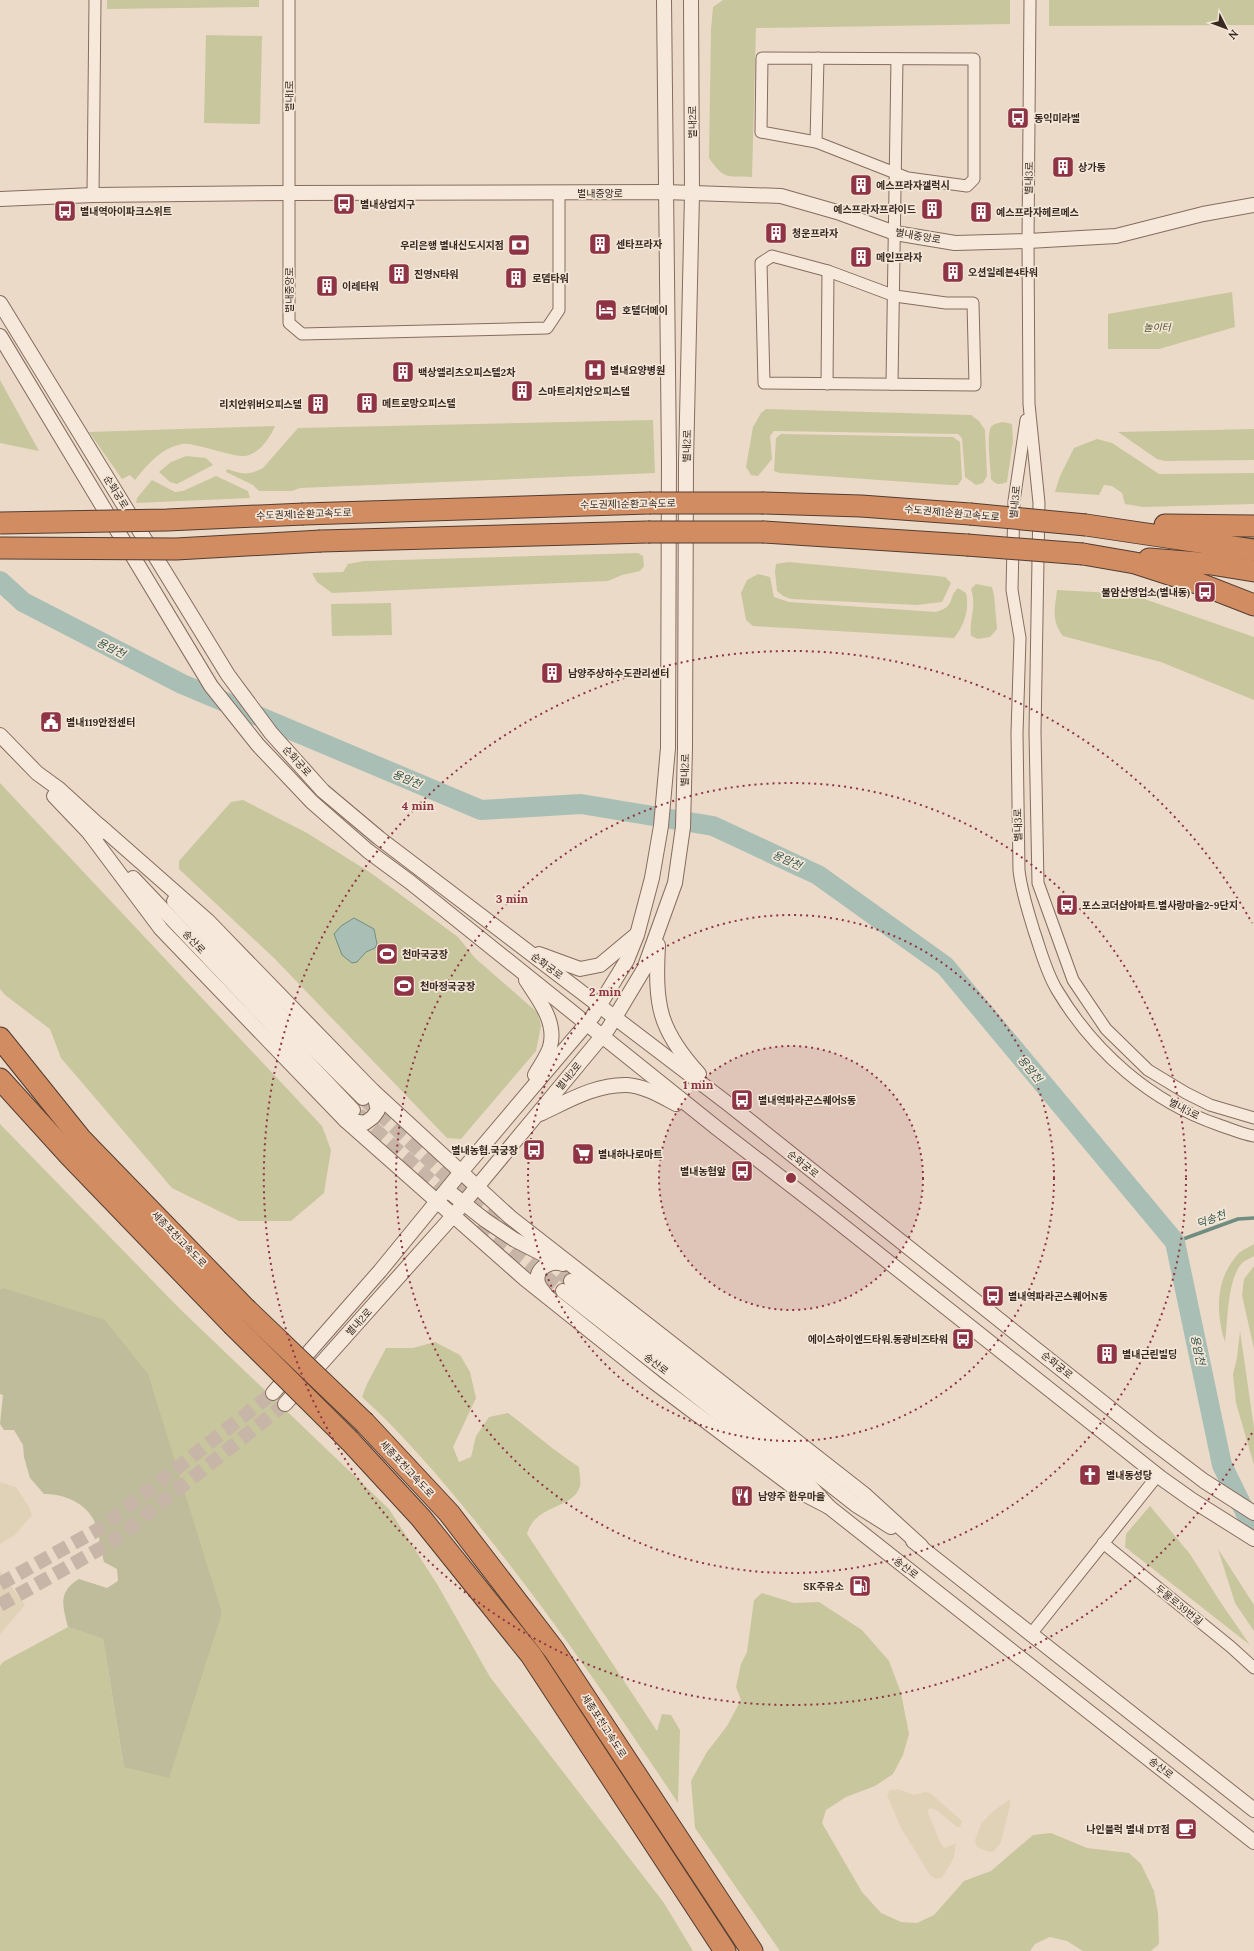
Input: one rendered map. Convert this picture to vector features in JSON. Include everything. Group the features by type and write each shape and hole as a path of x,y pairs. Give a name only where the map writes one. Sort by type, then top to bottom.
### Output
{"highway":[{"name":"수도권제1순환고속도로","path":"0,523 167,520 649,503 764,503 861,506 970,514 1086,525 1254,550"},
{"path":"1086,525 1254,526"},
{"path":"0,548 176,549 321,541 648,532 764,532 967,545 1211,564 1254,571"},
{"path":"1083,554 1135,563 1200,584 1254,605"},
{"name":"세종포천고속도로","path":"0,1038 81,1139 245,1308 365,1423 449,1513 545,1638 606,1728 752,1951"},
{"name":"세종포천고속도로","path":"0,1079 69,1155 232,1324 350,1441 421,1518 531,1655 725,1951"}],"street":[{"path":"93,195 95,0"},
{"name":"별내1로","path":"289,0 290,193"},
{"name":"별내2로","path":"273,1392 375,1277 447,1190 460,1172 587,1023 627,960 637,935 661,826 668,748 670,621 664,0"},
{"name":"별내2로","path":"285,1404 452,1217 602,1037 644,970 670,901 678,870 683,827 685,748 686,463 692,194 691,0"},
{"name":"별내3로","path":"1030,0 1028,241 1029,404 1039,503 1035,732 1038,883 1073,980 1106,1029 1148,1070 1186,1093 1210,1105 1254,1118"},
{"path":"762,58 897,59 974,59 974,179 967,186 908,178 816,142 761,132 762,58"},
{"path":"816,142 818,58"},
{"path":"892,384 895,296 897,59"},
{"name":"별내중앙로","path":"0,199 93,195 290,193 666,192 782,196 837,212 895,233 955,243 1116,236 1203,214 1254,205"},
{"name":"별내중앙로","path":"290,193 289,323 302,334 547,328 560,310 559,193"},
{"path":"772,256 828,271 895,296 946,303 973,303 975,384 764,383 761,263 772,256"},
{"path":"826,384 828,271"},
{"name":"순화궁로","path":"0,302 228,675 272,733 323,790 379,838 722,1100 1150,1440 1204,1481 1254,1513"},
{"name":"순화궁로","path":"0,336 166,609 211,686 258,745 318,807 368,851 410,882 587,1023 602,1037 1160,1477 1192,1500 1254,1539"},
{"name":"별내3로","path":"1029,404 1014,501 1012,590 1020,638 1017,732 1019,870 1020,883 1032,925 1046,967 1057,990 1082,1029 1099,1047 1150,1092 1205,1120 1254,1136"},
{"path":"0,735 37,773 58,789 95,830 161,929 452,1217 654,1382 800,1492 829,1507"},
{"path":"95,830 208,921 368,1094 566,1265 864,1494 921,1546"},
{"path":"659,932 657,973 659,1006 668,1033 684,1058 722,1100"},
{"path":"527,950 580,969 600,965 637,935"},
{"path":"518,968 543,1005 552,1028 550,1048 523,1099"},
{"path":"536,1116 599,1088 628,1085 656,1093 708,1121"},
{"path":"349,1115 365,1123 373,1117 378,1110 368,1094"},
{"path":"447,1190 515,1240 566,1265"},
{"path":"547,1296 538,1283 539,1274 543,1267 550,1262 566,1265"},
{"name":"송산로","path":"1254,1810 921,1546 856,1505 567,1286 808,1484 829,1507 1254,1842"},
{"path":"1031,1634 1103,1544 1160,1477"},
{"name":"두물로39번길","path":"1103,1544 1231,1647 1254,1668"}],"shaded area":[{"path":"354,918 374,929 377,944 375,948 366,952 357,962 352,963 342,955 334,934 341,926"},
{"path":"3,1288 105,1320 148,1374 222,1613 169,1778 124,1767 103,1639 68,1627 63,1606 63,1600 67,1589 79,1579 107,1588 118,1581 117,1569 104,1562 96,1526 88,1511 77,1503 64,1497 44,1494 30,1478 24,1457 23,1445 14,1430 4,1430 0,1424 3,1395 0,1394 0,1289"},
{"path":"0,1482 16,1487 29,1507 32,1515 15,1535 0,1544"},
{"path":"0,1571 25,1605 0,1634"},
{"path":"898,1789 914,1795 925,1792 930,1793 962,1821 960,1827 957,1827 938,1811 931,1808 928,1810 941,1844 945,1848 956,1843 954,1857 942,1878 936,1879 930,1875 901,1828 887,1795 890,1790"},
{"path":"1010,1799 1010,1805 1001,1842 994,1851 989,1852 977,1847 975,1840 981,1824 991,1813"}],"green space":[{"path":"107,0 259,0 259,7 107,9"},
{"path":"723,0 1010,0 1010,24 756,28 752,177 731,176 719,170 709,158 711,29 713,7"},
{"path":"1049,0 1254,0 1254,25 1049,26"},
{"path":"206,35 262,36 260,124 204,123"},
{"name":"놀이터","path":"1232,292 1235,327 1159,349 1108,349 1108,314"},
{"path":"0,380 39,451 0,443"},
{"path":"766,409 971,415 979,421 985,430 987,476 983,483 976,485 965,477 962,438 958,434 774,431 770,436 772,459 758,476 751,475 746,467 753,427 761,413"},
{"path":"653,420 655,473 300,488 292,491 259,491 253,485 226,472 227,469 241,473 249,473 263,468 298,428"},
{"path":"1003,422 1012,424 1013,441 1007,482 998,484 991,479 989,437 991,427 997,423"},
{"path":"275,426 263,446 254,453 243,456 186,444 174,446 161,453 135,480 130,475 122,479 89,432"},
{"path":"1254,429 1254,460 1165,461 1157,459 1118,432"},
{"path":"781,434 953,437 960,442 962,479 958,485 950,485 780,473 774,471 776,438"},
{"path":"1097,439 1112,443 1159,474 1254,473 1254,504 1143,507 1125,504 1122,493 1112,486 1104,485 1099,495 1055,492 1060,476 1074,448"},
{"path":"186,456 206,458 213,465 177,484 170,482 159,472 171,462"},
{"path":"216,476 248,491 250,498 136,503 137,498 152,480 175,492 183,491"},
{"path":"638,553 643,556 644,566 640,571 622,575 608,581 332,593 317,582 312,573 343,572 348,564 364,561"},
{"path":"789,562 945,577 951,583 942,602 917,605 791,599 783,596 777,591 775,571 776,564"},
{"path":"758,574 770,577 774,597 789,602 936,612 949,605 958,588 966,593 967,611 961,628 954,638 753,626 746,620 741,593 747,580"},
{"path":"976,584 992,587 997,629 990,637 978,639 971,636 973,595 971,589"},
{"path":"1057,590 1130,594 1254,637 1254,700 1161,662 1063,636 1055,619"},
{"path":"391,603 392,635 332,636 331,604"},
{"path":"0,783 322,1126 331,1150 324,1193 291,1221 239,1221 172,1188 61,1058 50,1029 5,995 0,989"},
{"name":"천마정국궁장","path":"243,800 307,833 371,873 458,937 475,958 538,1013 541,1026 536,1051 461,1139 447,1138 275,959 179,869 179,861 231,802"},
{"path":"0,1124 180,1309 389,1509 437,1584 490,1677 664,1903 693,1951 0,1951 0,1666 3,1662 68,1627 103,1639 124,1767 222,1613 3,1288 0,1289"},
{"path":"1254,1244 1254,1256 1243,1262 1234,1278 1229,1300 1225,1342 1219,1307 1222,1284 1225,1274 1238,1254"},
{"path":"1254,1266 1254,1349 1242,1295 1244,1279"},
{"path":"1240,1331 1254,1428 1254,1465 1236,1403 1233,1374 1237,1358"},
{"path":"435,1342 460,1355 470,1372 476,1398 453,1447 459,1462 471,1457 476,1436 489,1417 508,1413 552,1448 579,1467 580,1487 575,1495 537,1518 531,1525 527,1534 657,1731 662,1714 671,1715 680,1730 678,1803 580,1660 503,1556 422,1458 362,1397 367,1384 386,1348 413,1348"},
{"path":"1150,1506 1190,1554 1250,1645 1125,1547 1126,1534"},
{"path":"1218,1549 1254,1605 1254,1631 1235,1603"},
{"path":"762,1593 794,1603 819,1602 862,1630 889,1661 901,1693 909,1734 903,1755 893,1774 875,1786 846,1797 826,1810 822,1823 862,1892 881,1913 901,1922 917,1923 934,1915 964,1881 991,1871 1033,1835 1051,1833 1087,1848 1129,1853 1141,1864 1154,1891 1158,1913 1159,1944 1151,1951 1083,1951 1067,1941 1050,1937 1035,1944 1030,1951 780,1951 695,1828 691,1781 707,1752 727,1726 741,1700 736,1687 741,1664 747,1652 754,1600"}],"waterway":[{"name":"용암천","path":"0,581 23,602 182,684 481,810 581,804 713,826 818,875 945,966 1175,1242 1222,1465 1254,1530"},
{"name":"덕송천","path":"1175,1242 1238,1219 1254,1218"}],"tunnel":[{"path":"363,1098 463,1192 507,1229"},
{"path":"358,1114 453,1201"},
{"path":"480,1223 563,1291"},
{"path":"544,1259 571,1281"},
{"path":"0,1584 99,1529 273,1393"},
{"path":"0,1605 112,1542 285,1404"}],"place":[{"name":"동익미라벨","path":"1018,118"},
{"name":"상가동","path":"1063,167"},
{"name":"예스프라자갤럭시","path":"861,185"},
{"name":"별내상업지구","path":"344,204"},
{"name":"예스프라자프라이드","path":"932,209"},
{"name":"별내역아이파크스위트","path":"65,211"},
{"name":"예스프라자헤르메스","path":"981,212"},
{"name":"청운프라자","path":"776,233"},
{"name":"센타프라자","path":"600,244"},
{"name":"우리은행 별내신도시지점","path":"519,245"},
{"name":"메인프라자","path":"861,257"},
{"name":"오션일레븐4타워","path":"953,272"},
{"name":"진영N타워","path":"399,274"},
{"name":"로뎀타워","path":"516,278"},
{"name":"이레타워","path":"327,286"},
{"name":"호텔더메이","path":"606,310"},
{"name":"별내요양병원","path":"595,370"},
{"name":"백상앨리츠오피스텔2차","path":"403,372"},
{"name":"스마트리치안오피스텔","path":"522,391"},
{"name":"메트로망오피스텔","path":"367,403"},
{"name":"리치안위버오피스텔","path":"318,404"},
{"name":"불암산영업소(별내동)","path":"1205,592"},
{"name":"남양주상하수도관리센터","path":"552,673"},
{"name":"별내119안전센터","path":"51,722"},
{"name":"포스코더샵아파트.별사랑마을2-9단지","path":"1067,905"},
{"name":"천마국궁장","path":"387,954"},
{"name":"천마정국궁장","path":"404,986"},
{"name":"별내역파라곤스퀘어S동","path":"742,1100"},
{"name":"별내농협.국궁장","path":"534,1150"},
{"name":"별내하나로마트","path":"583,1154"},
{"name":"별내농협앞","path":"742,1171"},
{"name":"별내역파라곤스퀘어N동","path":"993,1296"},
{"name":"에이스하이엔드타워.동광비즈타워","path":"963,1339"},
{"name":"별내근린빌딩","path":"1107,1354"},
{"name":"별내동성당","path":"1090,1475"},
{"name":"남양주 한우마을","path":"742,1496"},
{"name":"SK주유소","path":"860,1586"},
{"name":"나인블럭 별내 DT점","path":"1186,1829"}]}
